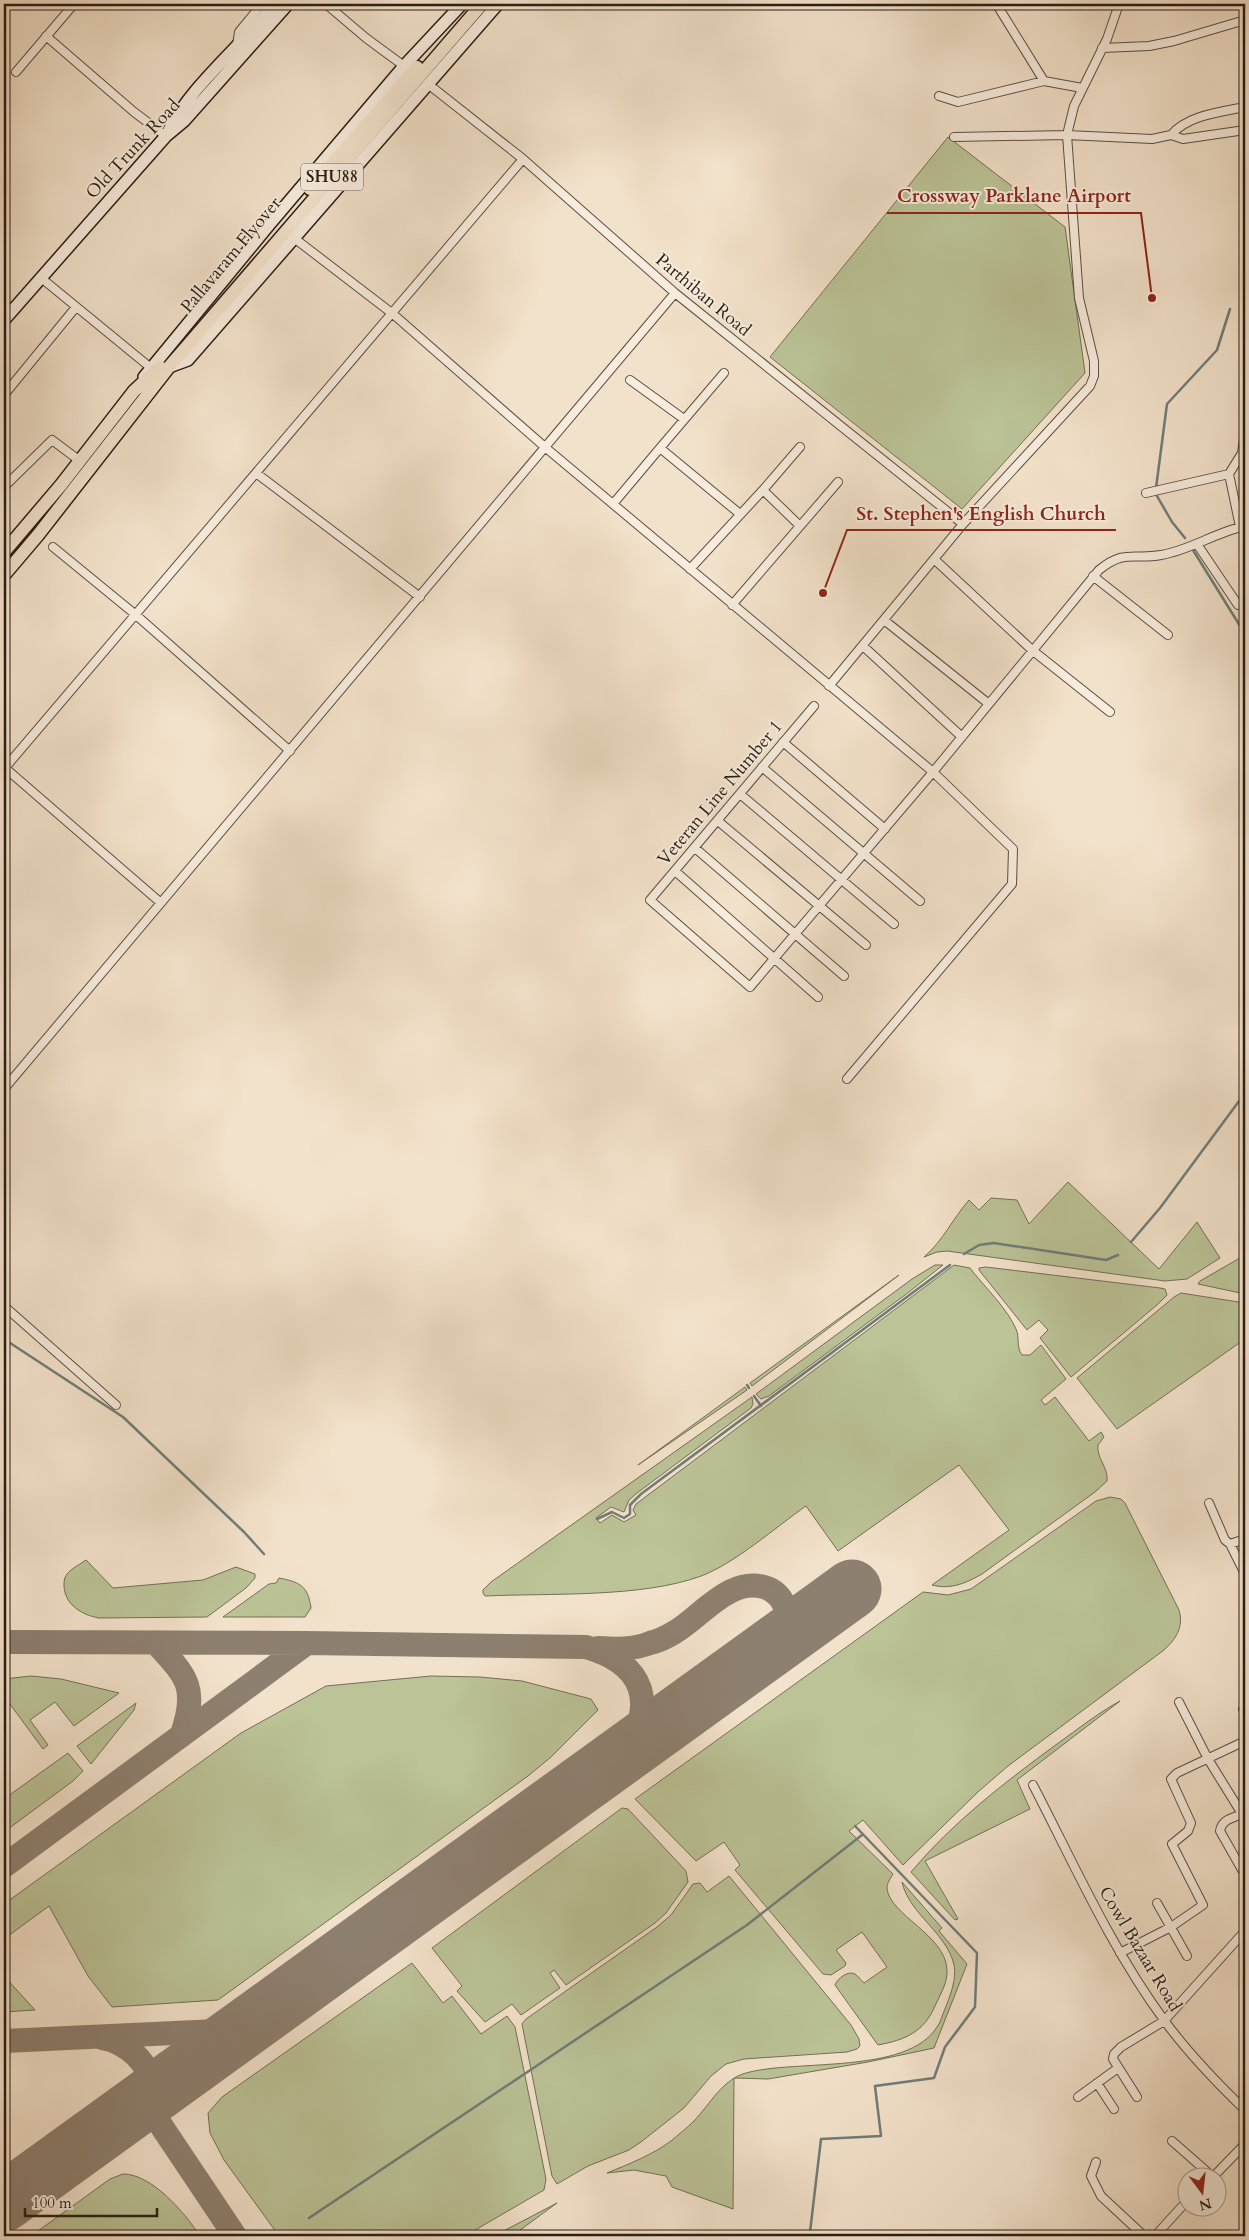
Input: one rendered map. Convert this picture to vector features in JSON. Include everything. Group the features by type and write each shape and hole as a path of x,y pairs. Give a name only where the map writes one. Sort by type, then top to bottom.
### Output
{"main road":[{"name":"Pallavaram Flyover","path":"169,367 179,350 242,268 472,4"},
{"name":"Pallavaram Flyover","path":"134,391 179,350 482,4"},
{"name":"SHU88","path":"4,575 38,535 169,367"},
{"name":"SHU88","path":"4,552 80,462 134,391"}],"street":[{"path":"16,72 74,4"},
{"path":"238,47 239,32 262,4"},
{"path":"226,66 238,47 274,4"},
{"path":"226,66 245,54 288,4"},
{"path":"326,4 366,38 404,66"},
{"path":"134,391 151,368 404,66 462,4"},
{"path":"169,367 188,360 498,4"},
{"path":"829,686 963,524 1084,394 1094,376 1094,361 1079,298 1067,135 1074,106 1102,48 1119,4"},
{"path":"997,5 1044,82"},
{"path":"1102,48 1149,46 1174,41 1245,20"},
{"path":"226,66 254,36 258,25"},
{"path":"46,36 134,112 166,136"},
{"name":"Old Trunk Road","path":"4,320 166,136 177,113 226,66"},
{"path":"939,96 958,102 996,91 1044,82 1082,88"},
{"name":"Parthiban Road","path":"428,84 523,159 675,293 963,524"},
{"path":"1171,135 1176,129 1202,116 1245,107"},
{"path":"954,137 1067,135 1152,138 1171,135 1183,139 1245,130"},
{"path":"160,903 4,768 393,314 523,159"},
{"path":"294,238 393,314 546,448 933,772 1013,849 1012,884 848,1079"},
{"path":"40,278 151,368"},
{"path":"4,1089 675,293"},
{"path":"4,395 76,307"},
{"path":"613,504 724,373"},
{"path":"630,380 684,419"},
{"path":"1146,494 1229,474 1244,452 1245,432"},
{"path":"4,487 52,440 80,462"},
{"path":"690,569 800,447"},
{"path":"660,448 740,514"},
{"path":"256,473 420,596"},
{"path":"774,959 933,772 1093,576 1116,558 1159,555 1197,544 1207,538 1243,527 1229,474"},
{"path":"732,605 838,482"},
{"path":"763,490 800,526"},
{"path":"1197,544 1238,605 1245,607"},
{"path":"54,547 136,615 290,751"},
{"path":"934,559 1032,650 1110,712"},
{"path":"1093,576 1168,635"},
{"path":"884,620 989,704"},
{"path":"863,646 962,737"},
{"name":"Veteran Line Number 1","path":"774,959 750,987 650,900 814,706"},
{"path":"783,742 885,829"},
{"path":"762,767 920,901"},
{"path":"740,794 894,924"},
{"path":"718,821 866,945"},
{"path":"695,848 844,976"},
{"path":"675,871 818,997"},
{"path":"4,1306 116,1406"},
{"path":"1210,1503 1225,1540 1230,1544 1245,1574"},
{"path":"1230,1544 1245,1539"},
{"path":"1179,1702 1208,1759 1244,1816 1223,1823 1220,1831 1245,1875"},
{"path":"1120,1953 1171,1927 1203,1906 1172,1844 1188,1831 1191,1823 1171,1779 1177,1772 1245,1741"},
{"name":"Cowl Bazaar Road","path":"1032,1785 1120,1953 1164,2021 1212,2079 1245,2110"},
{"path":"1157,1903 1187,1956"},
{"path":"1137,2097 1113,2059 1114,2054 1121,2047 1164,2021 1245,1931"},
{"path":"1078,2097 1118,2068"},
{"path":"1097,2083 1114,2109"},
{"path":"1172,2141 1202,2168"},
{"path":"1221,2168 1245,2144"},
{"path":"1096,2162 1091,2176 1101,2196 1144,2236"},
{"path":"1155,2236 1176,2213"}],"green space":[{"path":"948,137 1065,227 1085,373 962,509 770,357"},
{"path":"1068,1182 1159,1269 1197,1222 1220,1258 1187,1279 1165,1281 947,1251 937,1252 924,1257 937,1244 969,1200 979,1210 991,1198 1017,1200 1029,1224"},
{"path":"1245,1255 1245,1294 1198,1284 1200,1281"},
{"path":"935,1265 943,1265 769,1396 761,1399 756,1394 912,1279"},
{"path":"954,1265 970,1268 1002,1307 1016,1329 1019,1349 1022,1355 1030,1355 1041,1345 1066,1379 1041,1400 1045,1405 1055,1397 1089,1441 1101,1432 1104,1437 1098,1445 1098,1450 1106,1472 1107,1481 1095,1492 982,1574 958,1585 946,1587 932,1585 1009,1530 959,1465 838,1551 806,1506 727,1563 701,1576 677,1583 651,1588 595,1593 485,1596 483,1590 491,1582 752,1397 753,1404 751,1408 637,1493 629,1500 624,1512 611,1507 596,1518 600,1523 612,1515 624,1522 636,1515 633,1510 636,1504"},
{"path":"986,1267 1160,1288 1165,1289 1167,1295 1071,1377 1040,1338 1048,1330 1039,1320 1027,1330 979,1270 979,1268"},
{"path":"899,1275 752,1386 750,1383"},
{"path":"1181,1293 1245,1303 1245,1339 1117,1429 1077,1378"},
{"path":"745,1387 747,1390 638,1465"},
{"path":"1110,1497 1121,1499 1125,1503 1179,1610 1180,1627 1178,1632 1164,1650 1008,1766 979,1791 903,1865 863,1820 849,1831 893,1874 887,1886 890,1898 937,1946 944,1958 947,1970 943,1988 931,2015 925,2022 905,2037 878,2045 835,1985 840,1978 849,1973 855,1974 864,1983 887,1967 862,1932 836,1950 846,1963 845,1966 831,1975 823,1974 735,1870 740,1865 724,1842 696,1861 635,1799 923,1592 948,1595 971,1589 1096,1501"},
{"path":"86,1560 113,1588 203,1580 236,1567 255,1574 255,1578 246,1588 207,1617 99,1618 81,1612 71,1604 65,1593 64,1583 66,1576 71,1570"},
{"path":"279,1578 298,1583 305,1590 311,1608 305,1617 223,1617 269,1584 276,1583"},
{"path":"31,1676 61,1679 119,1693 74,1726 55,1702 30,1720 48,1745 43,1749 4,1696 4,1679"},
{"path":"431,1676 480,1677 522,1681 591,1699 598,1710 551,1757 528,1776 218,2000 112,2007 88,1976 49,1906 4,1939 4,1904 241,1733 326,1686"},
{"path":"1120,1701 1017,1780 1030,1809 925,1861 958,1919 955,1920 911,1872 944,1837 999,1788 1088,1721"},
{"path":"136,1703 134,1710 91,1764 77,1746"},
{"path":"68,1753 83,1771 73,1781 4,1832 4,1799"},
{"path":"622,1808 628,1809 686,1871 688,1882 666,1913 655,1923 566,1985 554,1970 550,1973 560,1988 521,2015 512,2004 485,2022 457,1991 462,1986 432,1948"},
{"path":"729,1876 851,2025 859,2039 860,2046 847,2052 744,2059 726,2064 711,2076 684,2108 641,2142 629,2150 588,2166 557,2184 552,2176 522,2024 526,2019 657,1927 671,1915 693,1884 700,1883 707,1892"},
{"path":"902,1882 942,1928 939,1931 967,1964 934,2048 868,2062 768,2079 735,2078 746,2073 767,2069 849,2063 876,2059 901,2052 922,2042 937,2027 949,1999 955,1976 954,1965 944,1943 912,1904"},
{"path":"412,1963 443,2003 452,1996 481,2034 507,2016 515,2027 546,2179 544,2190 465,2236 279,2236 224,2160 210,2133 208,2113 222,2097"},
{"path":"4,1976 35,2010 4,2012"},
{"path":"734,2078 733,2209 672,2187 666,2176 634,2170 607,2173 648,2155 671,2141 694,2121 717,2093"},
{"path":"123,2174 145,2180 167,2196 200,2236 31,2236 110,2179"},
{"path":"557,2203 512,2236 494,2236"}],"waterway":[{"path":"1156,488 1167,404 1217,350 1230,309"},
{"path":"1157,496 1172,522 1185,538"},
{"path":"1193,550 1245,634"},
{"path":"1131,1242 1160,1208 1245,1093"},
{"path":"964,1254 979,1245 994,1243 1106,1260 1118,1255"},
{"path":"597,1519 612,1512 624,1518 630,1514 630,1505 641,1494 950,1265"},
{"path":"4,1339 123,1417 244,1532 264,1554"},
{"path":"754,1396 761,1406"},
{"path":"800,2236 810,2232 821,2139 881,2136 875,2086 934,2078 945,2047 975,2007 977,1953 855,1826"},
{"path":"309,2218 747,1925 862,1835"}],"taxiway":[{"path":"598,1648 631,1648 659,1640 672,1634 729,1592 741,1587 754,1586 767,1588 774,1592 785,1606 787,1623 784,1635 779,1642"},
{"path":"4,1642 307,1643 586,1647 606,1654 621,1664 632,1675 639,1687 642,1701 641,1717 635,1734 625,1752"},
{"path":"156,1643 182,1674 187,1684 189,1705 182,1734"},
{"path":"4,1866 307,1643"},
{"path":"4,2041 217,2031 238,2027 269,2010"},
{"path":"102,2038 111,2040 128,2049 142,2063 147,2071 149,2080 149,2089 144,2100 235,2236"}],"runway":[{"path":"4,2202 852,1589"}],"place":[{"name":"Crossway Parklane Airport","path":"1152,298"},
{"name":"St. Stephen's English Church","path":"823,593"}]}
